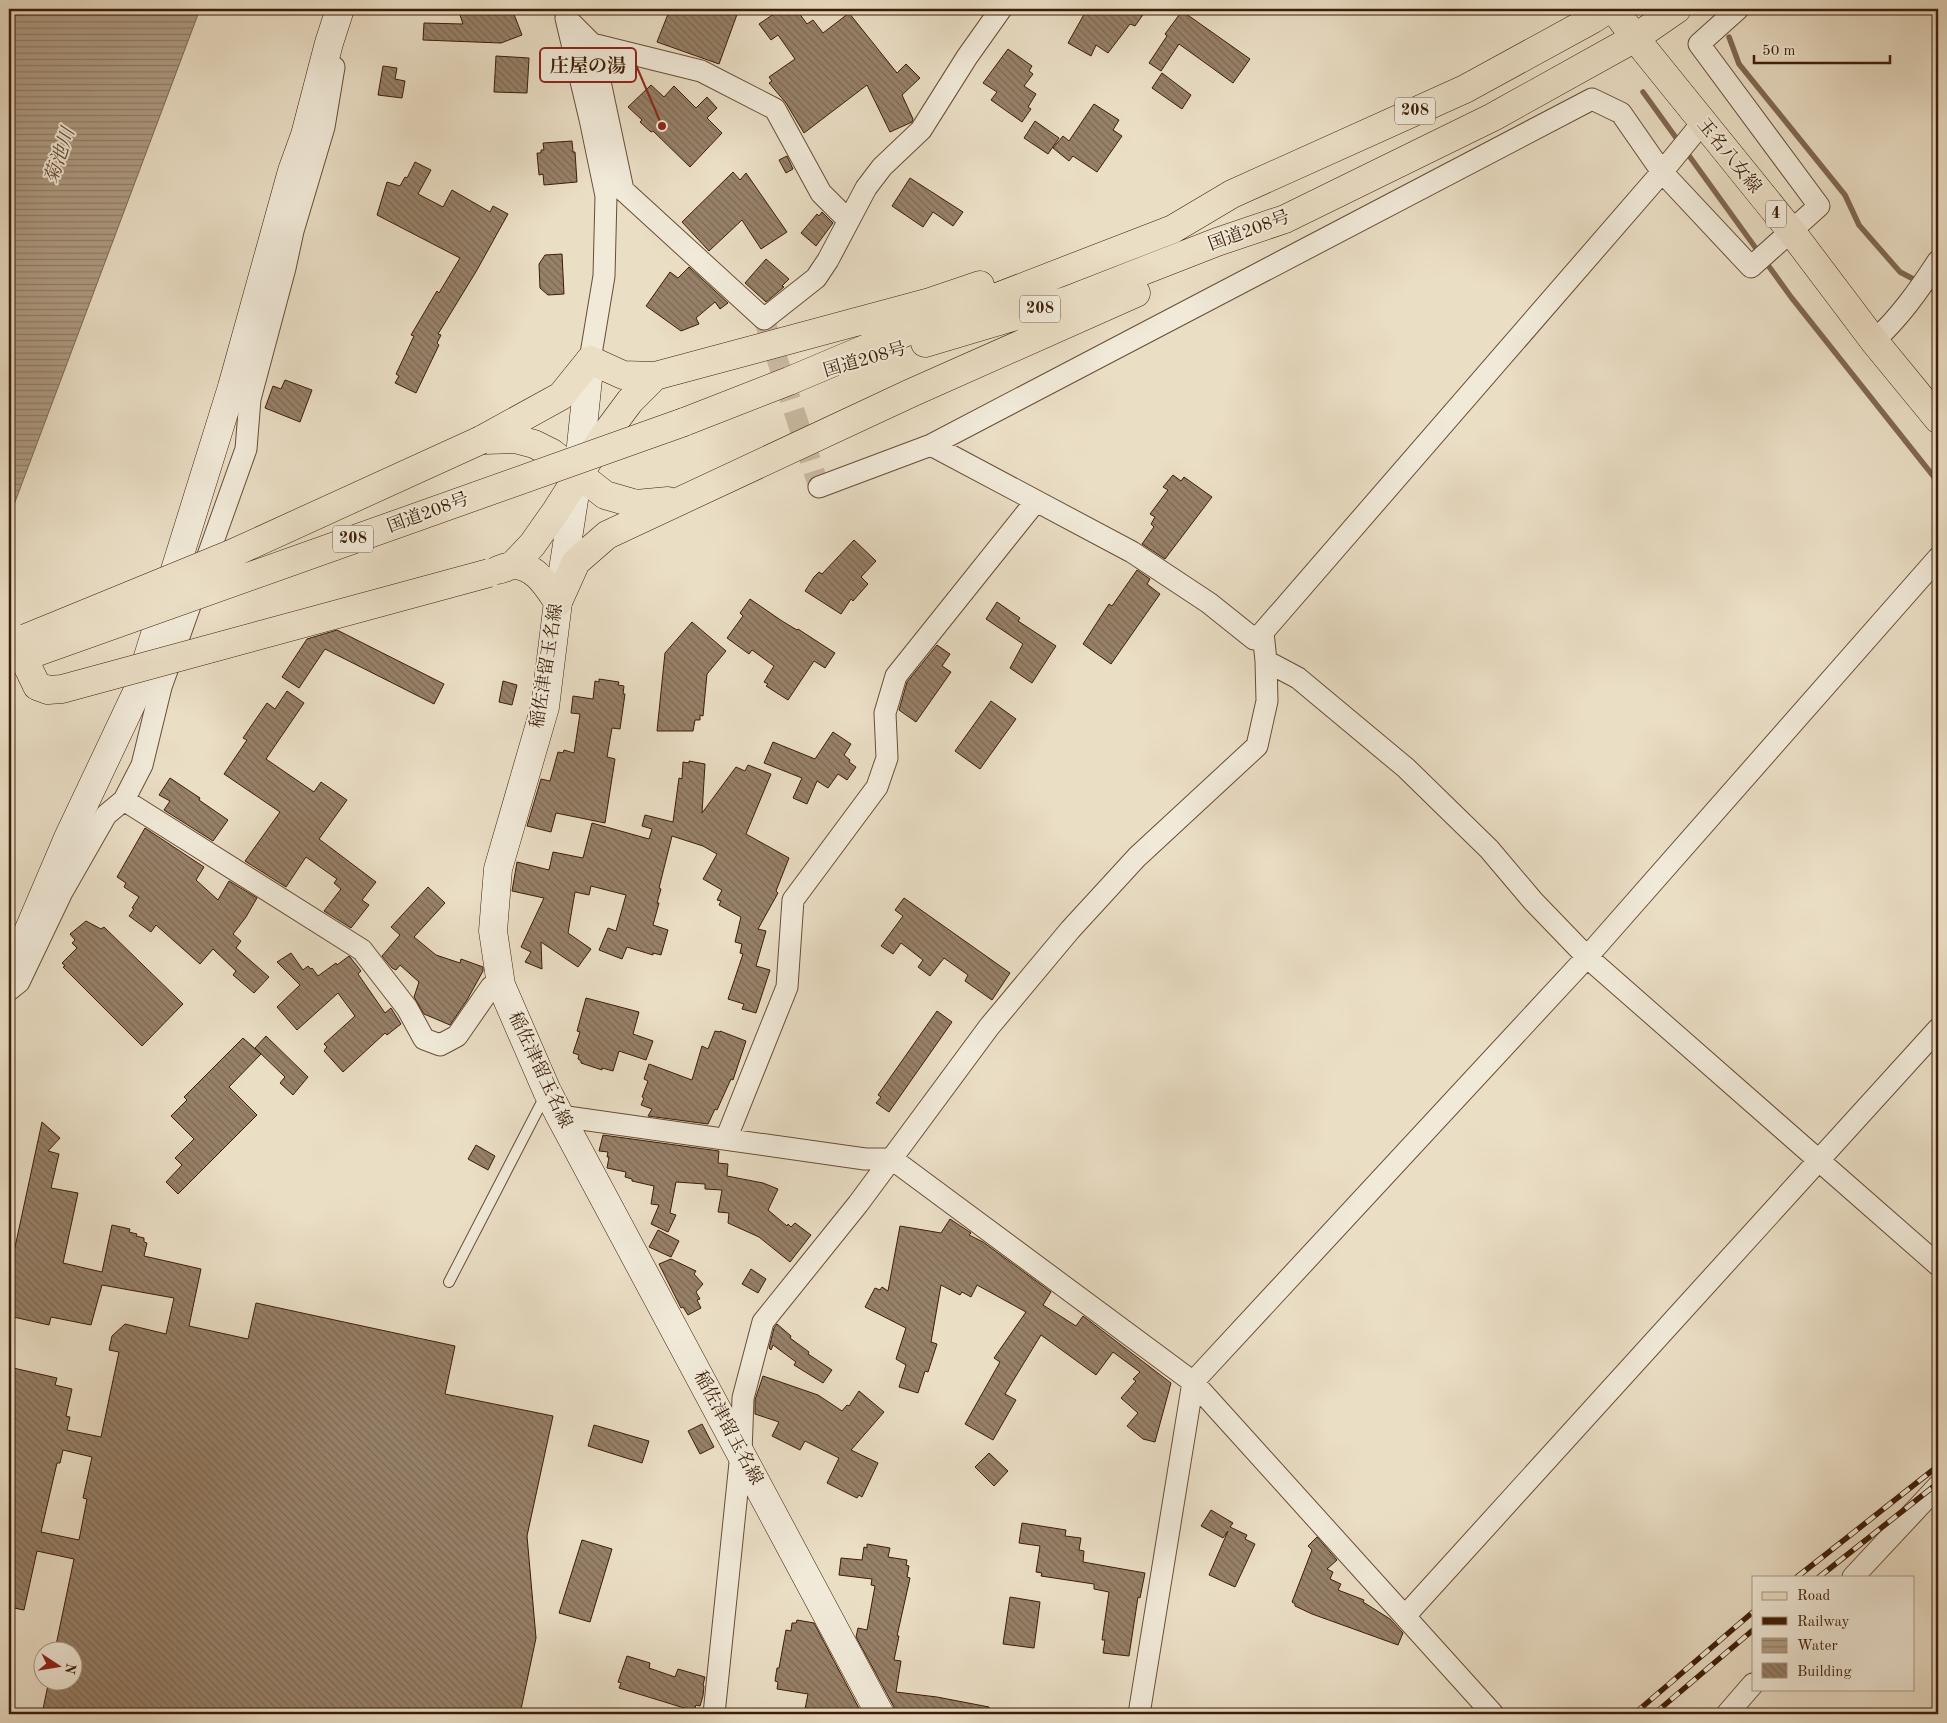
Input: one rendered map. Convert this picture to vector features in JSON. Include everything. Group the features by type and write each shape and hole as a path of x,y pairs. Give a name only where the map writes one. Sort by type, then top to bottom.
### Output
{"main road":[{"path":"9,976 68,838 137,692 232,387 292,171 305,135 340,9"},
{"name":"国道208号","path":"789,381 1066,301 1217,242 1285,219 1493,117 1635,38 1677,9"},
{"name":"国道208号","path":"14,655 684,422 891,338 1173,228 1232,194 1465,89 1599,11"},
{"name":"玉名八女線","path":"1599,11 1635,38 1791,231 1874,341 1938,419"},
{"path":"558,602 543,580 529,570 501,569 62,690 48,690 37,686 14,655 481,440 561,396 590,360 623,375 655,376 930,302 1061,258 1232,194"},
{"path":"558,602 576,562 607,535 911,393 1223,254 1285,219"},
{"name":"稲佐津留玉名線","path":"590,360 578,474 544,707 498,870 493,931 501,985 547,1091 880,1714"},
{"path":"501,569 532,545 578,474 630,400 655,376"},
{"path":"481,440 515,439 534,444 552,453 605,495 636,504 685,500"}],"street":[{"path":"564,14 592,44 623,190 764,319 816,278 828,260 866,188 882,167 921,130 1001,9"},
{"path":"819,487 931,445 1592,99 1621,113 1662,172 1751,267 1819,206 1699,44 1738,9"},
{"path":"564,14 590,119 606,196 604,276 590,360"},
{"path":"9,990 19,982 62,892 106,815 124,800 142,765 161,687 246,450 250,399 286,268 293,231 324,128 335,66 329,43"},
{"path":"592,44 700,70 775,108 821,193 848,220"},
{"path":"931,445 1132,552 1209,603 1254,639 1263,632 1662,172 1702,123"},
{"path":"1874,341 1893,323 1938,261"},
{"path":"726,1139 787,986 793,900 877,786 887,758 885,713 896,676 1036,500"},
{"path":"1139,1714 1193,1382 1587,957 1938,558"},
{"path":"714,1714 741,1453 743,1398 763,1322 892,1159 990,1026 1070,930 1137,857 1257,746 1267,701 1263,632"},
{"path":"1266,661 1298,678 1406,768 1489,849 1533,901 1587,957 1938,1265"},
{"path":"124,800 362,950 407,1008 424,1039 440,1045 457,1036 491,987 501,985"},
{"path":"1405,1616 1938,1029"},
{"path":"560,1116 865,1159 892,1159 1193,1382 1494,1714"},
{"path":"1854,1576 1938,1486"},
{"path":"1728,1714 1752,1685"}],"lane":[{"path":"449,1282 547,1091"}],"water":[{"name":"菊池川","path":"9,9 200,9 9,518"}],"building":[{"path":"458,9 512,9 522,35 501,43 423,40 424,23 463,24"},
{"path":"670,9 739,9 719,64 657,42"},
{"path":"781,9 796,9 807,24 813,20 823,33 849,13 897,73 906,64 920,78 902,95 913,119 912,122 890,132 867,85 804,133 786,103 769,83 772,81 769,77 795,59 778,35 771,40 759,24"},
{"path":"1087,9 1147,9 1135,26 1130,24 1108,53 1096,45 1091,56 1068,43"},
{"path":"1182,11 1250,59 1233,83 1179,44 1161,71 1149,63 1167,36 1165,34"},
{"path":"1008,49 1032,66 1029,71 1033,74 1024,86 1036,94 1028,107 1031,109 1022,122 991,100 997,92 983,83"},
{"path":"496,56 529,58 527,93 494,92"},
{"path":"383,66 397,68 395,79 405,81 402,98 378,95"},
{"path":"1162,73 1191,95 1182,109 1152,88"},
{"path":"651,85 664,97 674,86 696,108 707,97 717,108 707,118 722,133 690,167 653,131 651,132 640,122 642,120 628,107"},
{"path":"1094,104 1119,120 1113,130 1122,136 1097,172 1073,156 1069,161 1053,148 1063,136 1069,141"},
{"path":"1035,121 1059,138 1048,154 1024,138"},
{"path":"572,141 573,152 575,152 577,182 544,185 543,174 539,175 537,153 541,153 541,150 544,150 543,143"},
{"path":"787,156 793,169 786,173 779,160"},
{"path":"415,162 431,170 418,194 443,207 452,190 490,212 493,206 508,214 438,334 441,335 437,343 439,345 416,393 395,383 399,376 396,374 414,336 411,335 437,291 439,293 460,258 377,215 387,182 400,186 405,177 407,178"},
{"path":"733,172 740,180 746,173 787,232 761,249 742,220 709,251 682,222"},
{"path":"910,178 963,212 953,226 933,212 923,227 892,206"},
{"path":"822,212 833,223 816,246 801,233 817,214 819,216"},
{"path":"562,254 564,294 548,295 540,288 539,264 545,255"},
{"path":"766,259 789,279 782,286 784,287 766,302 745,283"},
{"path":"689,267 728,303 720,309 715,302 696,318 699,324 681,331 646,306 670,272 678,278"},
{"path":"285,380 312,390 300,422 265,408 273,386 281,389"},
{"path":"1173,475 1181,481 1184,477 1212,497 1165,559 1142,544 1154,527 1151,524 1155,517 1150,514 1168,490 1163,487"},
{"path":"854,540 876,561 861,577 868,584 853,601 851,599 841,614 805,591 814,577 819,572 822,574"},
{"path":"1137,570 1150,579 1147,584 1160,594 1111,664 1083,644 1109,604 1112,606"},
{"path":"750,599 835,653 825,668 814,661 788,700 766,686 768,684 764,682 774,666 752,650 749,654 727,638 743,616 740,613"},
{"path":"997,602 1020,618 1018,621 1056,646 1032,683 1010,668 1023,644 986,619"},
{"path":"692,622 726,651 707,674 703,716 700,715 700,720 695,720 693,731 657,731 665,653"},
{"path":"337,630 444,684 434,704 325,649 299,688 282,677 307,639"},
{"path":"937,645 950,654 942,666 951,672 916,722 899,710 907,682"},
{"path":"599,679 619,682 618,685 624,686 623,694 625,694 620,729 612,728 607,757 615,759 605,823 556,813 551,832 527,826 541,779 550,781 558,752 563,753 564,750 574,753 580,714 571,713 573,696 593,699 595,681 599,682"},
{"path":"503,681 517,685 512,705 499,702"},
{"path":"287,691 304,703 266,759 314,792 321,782 347,800 319,839 376,882 362,900 369,905 351,928 324,911 341,889 334,883 337,879 306,857 286,887 245,861 280,812 224,774 247,740 243,738 267,703 275,709"},
{"path":"991,701 1016,719 980,769 955,751"},
{"path":"833,732 851,744 844,755 856,767 847,780 838,774 828,788 817,781 807,804 793,798 802,778 764,763 773,742 815,759"},
{"path":"689,761 705,764 702,813 736,767 745,771 748,765 771,774 746,834 789,858 776,891 778,893 758,929 766,931 756,966 770,970 756,1013 742,1009 744,1004 728,999 743,954 740,953 742,944 735,942 741,917 719,905 721,901 717,900 722,890 703,879 717,854 703,846 672,836 659,888 661,889 657,903 659,903 653,925 668,930 661,955 653,953 653,955 627,947 622,959 599,950 608,928 616,931 626,895 591,886 589,895 575,892 568,933 591,949 578,967 541,942 542,969 525,962 531,952 521,947 544,898 512,891 517,862 549,870 553,852 583,858 592,823 649,839 652,829 642,826 645,815 673,822 679,778 682,779 683,762 689,763"},
{"path":"170,778 228,820 213,841 164,810 170,801 159,795"},
{"path":"145,828 204,867 196,880 218,900 229,881 257,898 233,934 241,941 236,948 269,977 254,993 233,975 236,971 213,949 200,964 156,925 151,932 129,916 139,897 124,887 126,883 117,877"},
{"path":"428,887 445,903 414,937 436,955 460,963 461,959 483,967 483,971 467,1000 450,1025 424,1014 414,997 419,982 400,965 396,970 392,968 382,956 400,935 391,927"},
{"path":"904,898 1010,973 992,1000 965,981 968,975 944,958 930,976 918,967 923,960 901,943 893,954 881,946 903,916 895,910"},
{"path":"86,921 101,929 104,927 183,1004 142,1046 63,967 65,966 62,963 77,948 72,943 75,940 70,934"},
{"path":"291,953 303,970 308,966 318,976 349,956 361,971 358,974 385,1013 391,1008 401,1024 387,1035 385,1033 343,1072 324,1051 327,1047 324,1044 355,1016 338,993 297,1030 277,1007 300,985 277,962"},
{"path":"586,998 639,1012 633,1034 653,1041 646,1060 619,1051 613,1071 602,1068 602,1070 581,1063 578,1059 579,1055 573,1053 580,1032 577,1031"},
{"path":"937,1011 952,1022 889,1112 876,1103 881,1097 878,1095"},
{"path":"715,1031 720,1031 746,1041 733,1080 731,1079 717,1110 715,1109 708,1124 648,1116 652,1109 641,1105 648,1081 644,1079 649,1064 692,1080 702,1046 708,1049"},
{"path":"266,1036 308,1077 293,1095 280,1083 285,1077 255,1048"},
{"path":"243,1038 261,1054 229,1087 257,1115 178,1194 166,1182 182,1165 175,1158 194,1139 171,1116 187,1100 184,1097"},
{"path":"42,1122 60,1138 48,1151 59,1154 51,1188 78,1193 63,1263 102,1272 112,1225 130,1229 129,1232 144,1238 144,1242 147,1243 144,1256 201,1269 189,1326 248,1339 256,1303 455,1346 445,1394 553,1416 527,1536 536,1638 520,1714 42,1714 47,1690 82,1690 82,1640 57,1640 74,1559 37,1551 24,1610 9,1607 9,1448 15,1418 9,1417 9,1367 57,1378 55,1385 72,1389 66,1416 70,1417 67,1430 101,1437 119,1352 109,1350 112,1336 125,1324 166,1334 174,1298 102,1285 91,1325 51,1317 49,1325 9,1316 9,1275","holes":["63,1450 92,1457 83,1498 87,1499 79,1540 41,1532 57,1463 60,1463"]},
{"path":"603,1135 719,1151 718,1163 728,1164 727,1176 763,1183 778,1189 768,1210 787,1226 788,1224 791,1227 795,1223 811,1235 790,1262 759,1237 728,1223 729,1213 718,1212 722,1190 705,1189 705,1184 676,1182 670,1213 676,1215 668,1232 651,1224 659,1205 651,1204 654,1186 632,1181 632,1179 625,1177 626,1172 607,1168 608,1152 599,1151"},
{"path":"476,1145 495,1156 488,1170 468,1159"},
{"path":"950,1219 971,1233 969,1235 983,1242 1051,1292 1043,1305 1076,1326 1083,1316 1171,1383 1155,1442 1143,1439 1127,1426 1138,1413 1121,1398 1136,1381 1133,1379 1140,1372 1113,1352 1096,1375 1041,1335 1005,1394 1016,1400 993,1440 965,1424 1000,1362 994,1358 1026,1312 977,1285 971,1297 962,1292 960,1295 941,1285 931,1342 937,1344 928,1372 925,1371 918,1393 899,1387 906,1365 896,1359 906,1328 865,1307 875,1288 880,1290 882,1287 888,1291 900,1226 941,1233"},
{"path":"658,1230 679,1241 671,1257 649,1247"},
{"path":"671,1259 696,1271 694,1274 703,1284 696,1292 700,1299 697,1300 701,1308 688,1315 683,1307 681,1308 659,1264"},
{"path":"751,1269 766,1279 758,1293 742,1284"},
{"path":"777,1324 791,1336 790,1338 809,1352 808,1354 832,1370 823,1383 794,1365 796,1362 773,1345 771,1350 769,1348 774,1328"},
{"path":"763,1376 818,1395 842,1411 847,1405 849,1406 859,1391 884,1412 851,1450 878,1463 862,1497 859,1495 857,1498 827,1483 839,1458 805,1441 800,1450 772,1436 779,1422 755,1414 755,1400"},
{"path":"702,1424 714,1447 700,1454 688,1431"},
{"path":"594,1425 649,1441 642,1463 588,1446"},
{"path":"989,1453 1008,1471 994,1486 975,1467"},
{"path":"1211,1510 1233,1523 1230,1527 1247,1535 1245,1539 1255,1544 1235,1587 1209,1575 1228,1531 1223,1538 1201,1526"},
{"path":"1022,1523 1066,1530 1065,1536 1081,1538 1079,1550 1084,1551 1083,1562 1145,1573 1140,1598 1138,1597 1129,1656 1103,1653 1105,1640 1102,1640 1109,1592 1094,1589 1094,1584 1041,1576 1042,1573 1036,1572 1040,1546 1019,1543"},
{"path":"1317,1537 1337,1560 1327,1569 1333,1572 1330,1579 1341,1584 1338,1590 1364,1600 1363,1602 1390,1619 1403,1633 1398,1645 1312,1614 1295,1606 1292,1602 1312,1550 1308,1546"},
{"path":"582,1540 612,1549 590,1622 559,1613"},
{"path":"867,1544 890,1548 888,1557 907,1560 906,1565 909,1566 907,1577 910,1578 897,1636 899,1636 894,1660 901,1661 896,1692 937,1697 989,1707 989,1714 934,1714 920,1711 919,1714 896,1714 856,1637 858,1628 867,1630 875,1586 871,1585 872,1579 839,1575 841,1558 862,1560 864,1547 867,1548"},
{"path":"1010,1597 1040,1602 1034,1648 1003,1644"},
{"path":"797,1620 814,1623 862,1714 804,1714 808,1694 777,1689 778,1682 775,1681 786,1630 791,1631 792,1623 796,1623"},
{"path":"627,1656 650,1663 649,1668 675,1677 678,1669 705,1677 700,1706 696,1705 694,1711 619,1688 621,1683 618,1682"}],"waterway":[{"path":"1729,37 1739,64 1845,195 1859,225 1900,272 1919,282"},
{"path":"1643,92 1760,254"},
{"path":"1765,261 1791,297 1938,482"},
{"path":"1927,286 1938,292"}],"tunnel":[{"path":"764,319 819,487"}],"railway":[{"path":"1798,1576 1938,1466"},
{"path":"1820,1576 1938,1483"},
{"path":"1634,1714 1752,1613"},
{"path":"1654,1714 1752,1631"}],"place":[{"name":"庄屋の湯","path":"662,126"}]}
